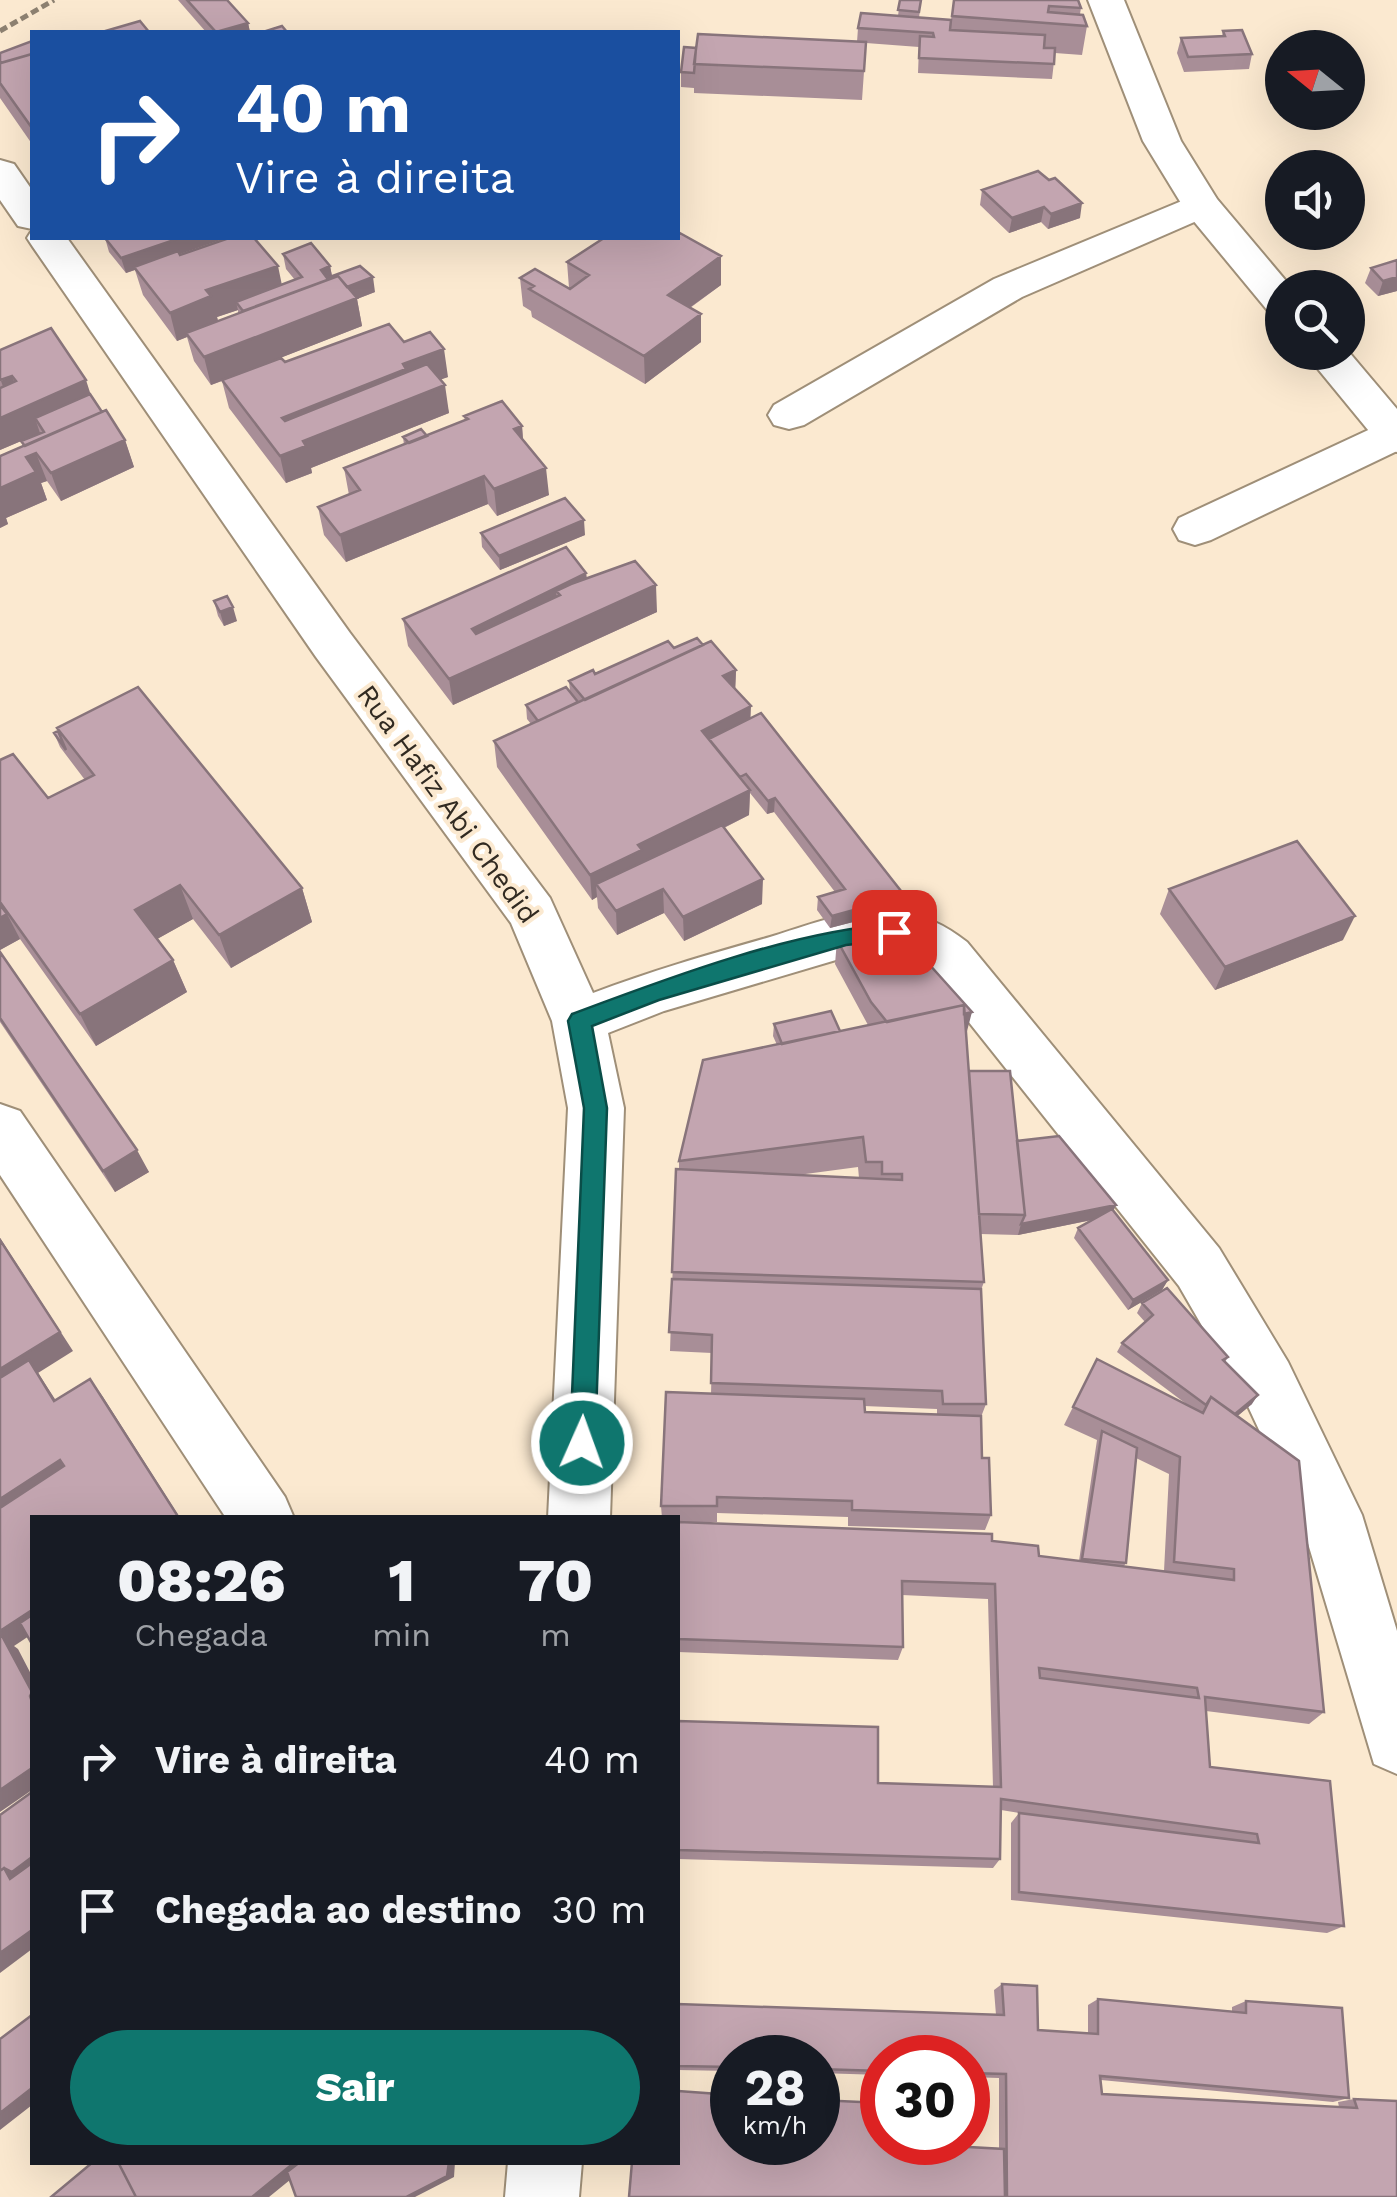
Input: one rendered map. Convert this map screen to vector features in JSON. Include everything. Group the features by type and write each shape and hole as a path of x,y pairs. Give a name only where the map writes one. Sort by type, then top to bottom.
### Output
{"street":[{"path":"1106,0 1162,141 1201,206 1265,282"},
{"path":"0,172 30,214"},
{"path":"790,414 1008,288 1201,206"},
{"name":"Rua Hafiz Abi Chedid","path":"48,240 333,645 532,913 580,1021 596,1108 580,1515"},
{"path":"1195,529 1396,436 1340,370"},
{"path":"580,1021 656,992 846,936 894,932 923,938 948,957 1200,1267 1267,1382 1331,1515 1397,1741"},
{"path":"0,1128 261,1515"},
{"path":"542,2197 544,2165"}],"path":[{"path":"0,31 54,0"}],"building":[{"path":"187,0 227,0 248,23 214,30"},
{"path":"900,0 921,0 919,12 898,10"},
{"path":"954,0 1078,0 1081,8 1049,6 1048,12 1083,15 1087,26 952,16"},
{"path":"861,13 951,20 950,30 1045,35 1044,48 1055,48 1054,64 919,58 920,36 934,37 933,33 858,28"},
{"path":"140,21 147,30 109,30"},
{"path":"1242,30 1252,54 1188,57 1181,38 1225,36 1223,31"},
{"path":"698,34 866,42 864,71 694,64"},
{"path":"30,42 30,55 1,63 0,53"},
{"path":"684,47 696,48 694,73 681,72"},
{"path":"30,55 30,125 0,83 0,63"},
{"path":"1038,171 1049,180 1055,178 1082,203 1051,214 1044,207 1012,218 982,190"},
{"path":"680,233 721,256 668,295 701,314 644,356 529,289 534,286 520,278 535,269 570,289 589,275 567,262 601,240 680,240"},
{"path":"107,240 174,240 121,258"},
{"path":"223,240 256,240 278,266 206,290 211,296 170,313 134,267 178,251 180,255"},
{"path":"311,243 330,266 321,270 327,278 360,266 373,277 347,287 338,276 243,311 236,302 302,277 283,254"},
{"path":"1397,260 1397,277 1383,281 1371,268"},
{"path":"338,276 357,298 204,357 186,333"},
{"path":"389,324 404,342 430,332 444,349 403,364 406,369 282,418 285,421 427,364 445,385 303,441 306,446 280,456 222,380 281,358 285,362"},
{"path":"51,328 86,380 0,418 0,388 16,381 12,376 0,380 0,350"},
{"path":"90,394 102,412 25,446 21,441 44,432 35,418"},
{"path":"502,401 522,426 514,429 546,468 494,489 484,476 340,535 318,507 360,490 344,468 468,419 464,416"},
{"path":"106,410 125,440 51,473 36,453 26,457 36,472 0,488 0,456"},
{"path":"421,429 427,436 409,443 403,437"},
{"path":"565,498 584,520 499,556 481,533"},
{"path":"566,547 586,573 472,629 476,634 560,595 556,591 571,584 635,561 656,585 449,679 403,619"},
{"path":"227,596 233,607 220,612 214,601"},
{"path":"697,638 703,645 585,700 569,681 593,670 595,674 668,641 674,648"},
{"path":"711,641 736,670 723,676 751,706 702,731 750,790 638,845 642,850 590,875 494,741"},
{"path":"138,687 302,888 219,935 180,885 135,910 173,960 80,1014 0,902 0,760 13,754 48,798 94,775 57,728"},
{"path":"566,687 578,702 538,721 526,705"},
{"path":"761,713 905,896 832,916 818,897 845,889 775,798 768,801 746,774 740,777 709,739"},
{"path":"722,825 763,879 683,917 663,889 616,911 596,884"},
{"path":"1297,841 1355,916 1225,967 1169,889"},
{"path":"893,924 972,1012 964,1014 964,1005 887,1022 871,1002 837,940"},
{"path":"0,952 137,1150 103,1171 0,1018"},
{"path":"964,1005 984,1282 672,1272 676,1169 902,1180 902,1174 882,1174 882,1162 866,1162 863,1137 679,1161 703,1060"},
{"path":"831,1011 840,1031 782,1044 774,1024"},
{"path":"969,1071 1010,1071 1025,1215 979,1214"},
{"path":"1059,1136 1116,1205 1021,1224 1025,1215 1017,1141"},
{"path":"1112,1209 1168,1280 1133,1300 1078,1228"},
{"path":"0,1240 60,1332 0,1369"},
{"path":"672,1279 981,1289 986,1404 943,1404 942,1391 711,1383 712,1335 669,1332"},
{"path":"1167,1288 1228,1357 1223,1360 1258,1395 1235,1414 1211,1397 1206,1405 1122,1343 1153,1315 1142,1303"},
{"path":"1097,1359 1203,1413 1211,1397 1299,1461 1324,1712 1205,1697 1210,1767 1330,1781 1344,1926 1019,1892 1019,1813 1259,1843 1257,1834 1001,1799 1000,1859 680,1850 680,1721 878,1727 878,1783 1001,1787 995,1584 902,1581 903,1647 680,1639 680,1522 992,1534 992,1541 1038,1546 1039,1556 1234,1580 1234,1569 1174,1562 1180,1457 1073,1407","holes":["1039,1668 1197,1688 1199,1698 1040,1678"]},
{"path":"29,1360 54,1401 90,1379 177,1515 30,1515 30,1611 0,1631 0,1508 64,1466 60,1460 0,1499 0,1378"},
{"path":"666,1392 864,1399 865,1412 981,1416 982,1458 989,1458 991,1515 852,1510 852,1501 717,1497 717,1506 661,1506"},
{"path":"1102,1431 1137,1448 1126,1563 1082,1559"},
{"path":"30,1616 30,1640 20,1623"},
{"path":"0,1637 30,1688 30,1769 0,1790"},
{"path":"30,1793 30,1858 12,1872 4,1868 0,1871 0,1815"},
{"path":"30,1864 30,1931 0,1953 0,1871 4,1868 10,1879"},
{"path":"1002,1984 1037,1986 1038,2030 1098,2034 1098,1999 1246,2013 1246,2001 1342,2008 1349,2098 1100,2076 1102,2094 1357,2108 1354,2099 1397,2101 1397,2197 1007,2197 1006,2074 990,2074 990,2035 860,2035 860,2070 840,2070 840,2035 710,2035 710,2067 680,2066 680,2004 1004,2015"},
{"path":"30,2016 30,2090 0,2113 0,2039"},
{"path":"680,2091 710,2093 710,2165 840,2165 840,2101 860,2102 860,2165 990,2165 990,2148 1004,2149 1005,2197 629,2197 632,2165 680,2165"},
{"path":"89,2165 120,2165 136,2197 51,2197"},
{"path":"120,2165 291,2165 252,2197 136,2197"},
{"path":"296,2165 449,2165 447,2176 406,2197 296,2197 287,2172"}],"route":[{"path":"582,1443 596,1108 580,1021 656,992 846,936 894,932"}]}
